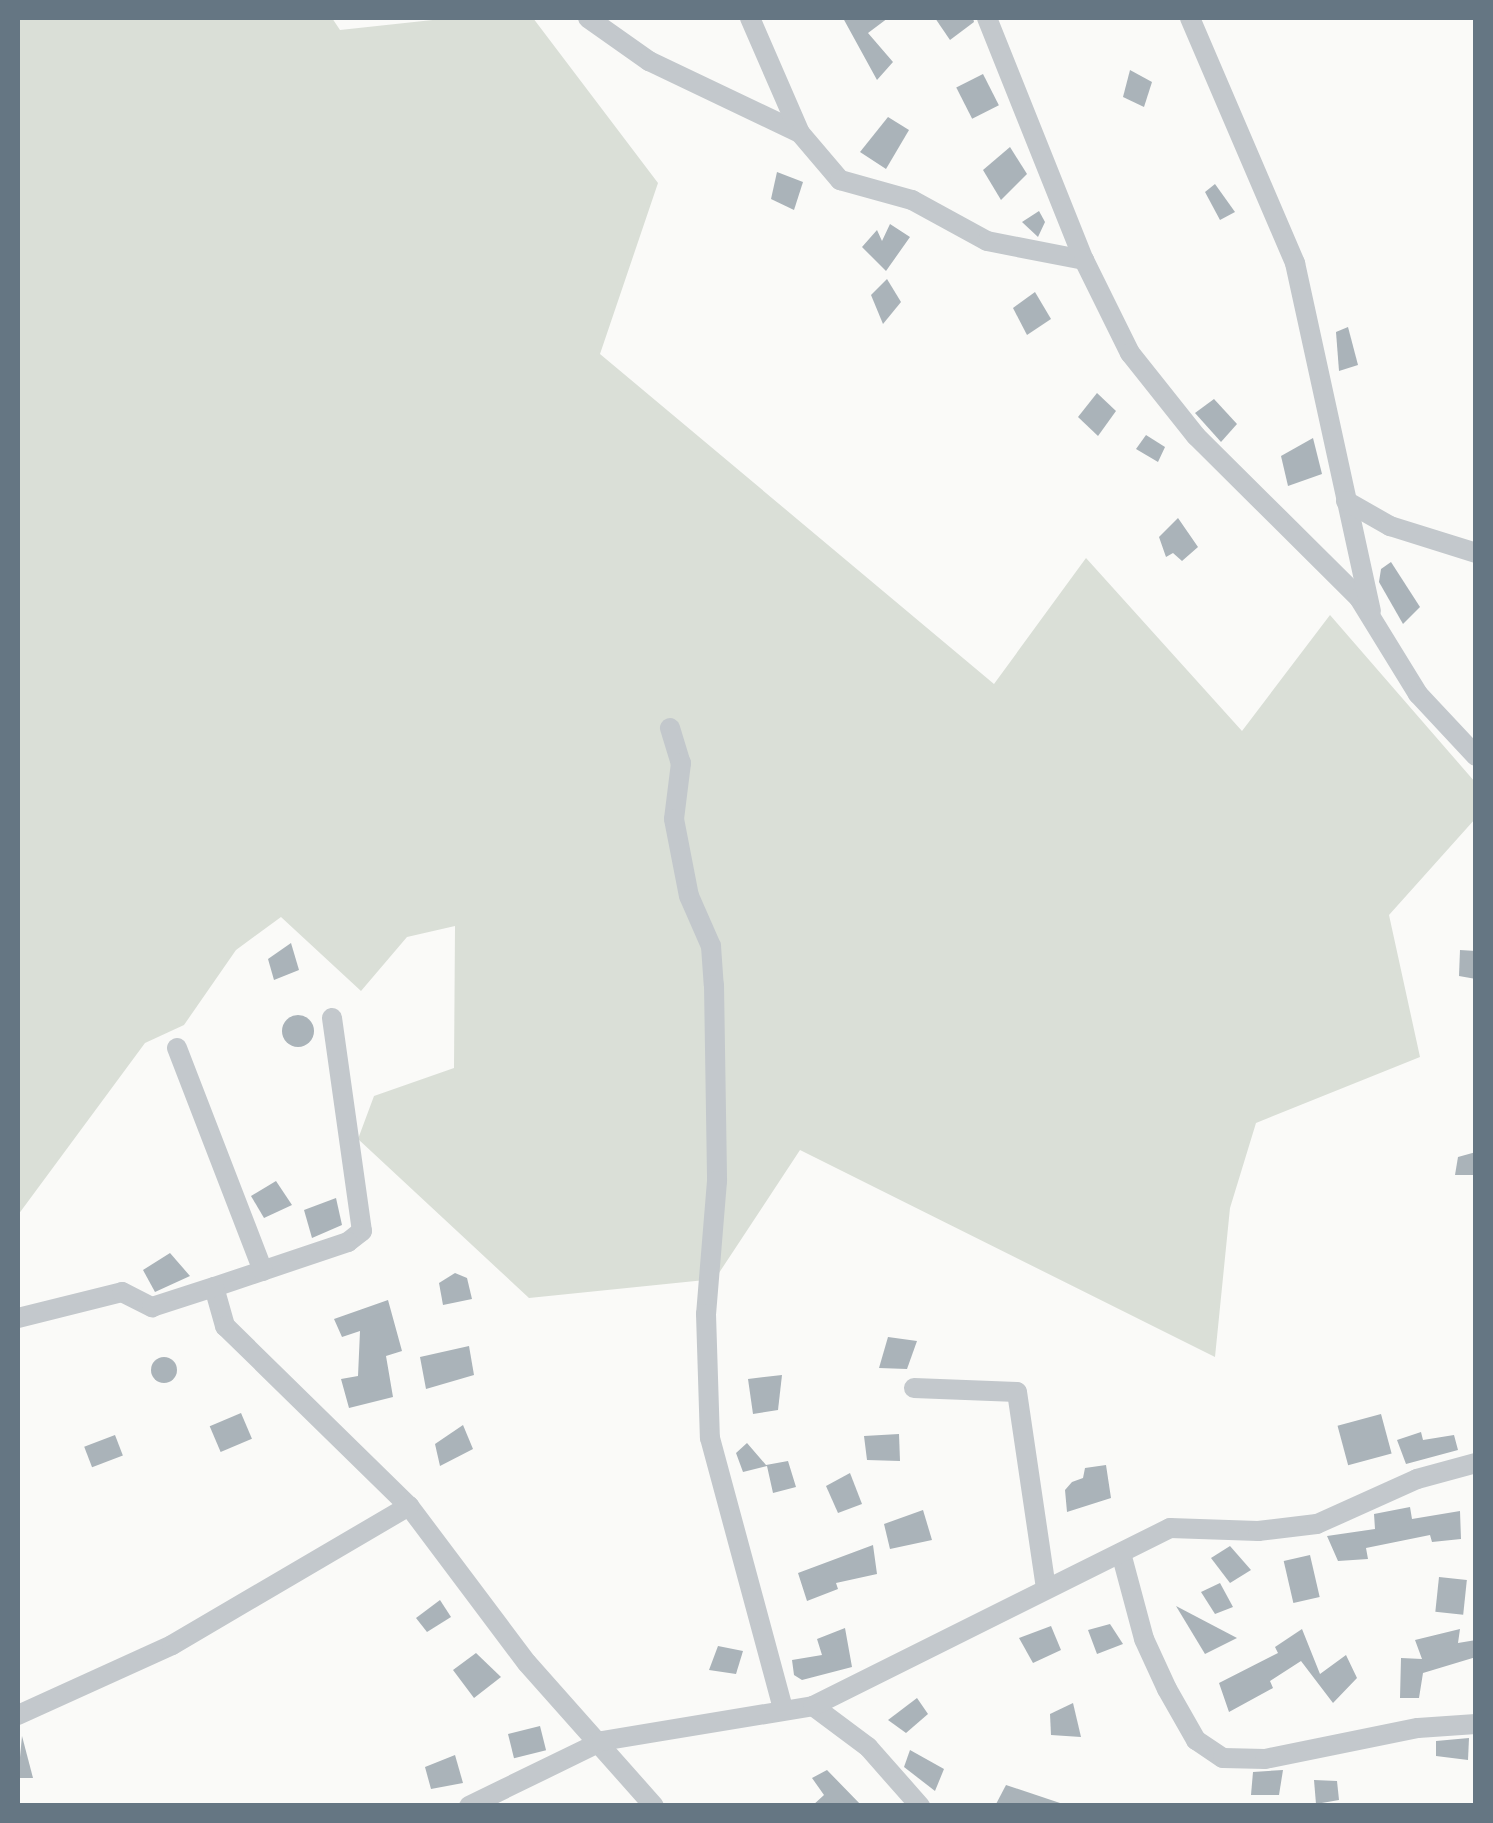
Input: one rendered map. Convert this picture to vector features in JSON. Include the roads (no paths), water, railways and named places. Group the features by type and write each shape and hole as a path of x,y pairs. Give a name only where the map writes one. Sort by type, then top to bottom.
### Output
{"street":[{"path":"588,18 650,61 800,133 852,185 912,200 986,241 1084,260"},
{"path":"750,18 800,133"},
{"path":"987,18 1084,260 1130,354 1158,392 1338,574 1373,618 1418,694 1476,756"},
{"path":"1190,18 1282,220 1373,618"},
{"path":"1346,501 1390,526 1476,554"},
{"path":"670,728 681,763 674,818 690,896 711,946 714,984 717,1181 706,1314 710,1438 783,1709"},
{"path":"18,1318 122,1292 152,1308 263,1272 362,1231 332,1018"},
{"path":"177,1048 263,1272"},
{"path":"214,1287 234,1341 408,1506 528,1663 602,1741 654,1806"},
{"path":"914,1388 1017,1392 1046,1589"},
{"path":"470,1806 602,1741 814,1706 1170,1528 1258,1531 1318,1524 1418,1479 1476,1463"},
{"path":"18,1714 172,1644 408,1506"},
{"path":"1121,1553 1144,1639 1167,1689 1196,1740 1223,1758 1265,1760 1418,1728 1476,1724"},
{"path":"814,1706 868,1747 920,1806"}]}
